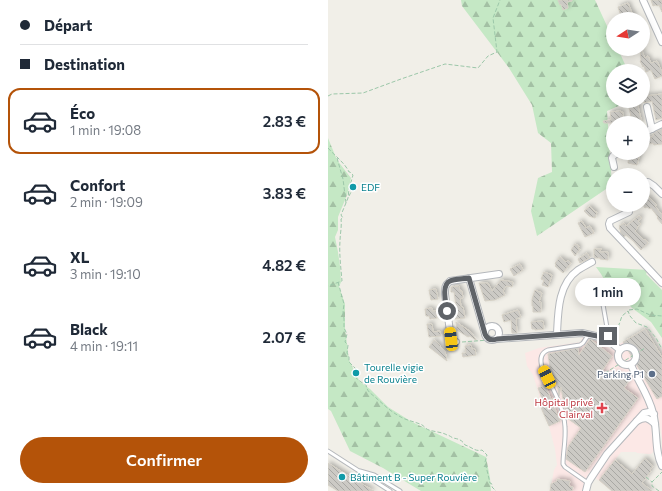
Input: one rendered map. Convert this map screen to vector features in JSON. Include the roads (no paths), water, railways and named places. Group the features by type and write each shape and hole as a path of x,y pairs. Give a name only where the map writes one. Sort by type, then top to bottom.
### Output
{"street":[{"path":"643,0 662,42"},
{"path":"647,108 652,129 662,124"},
{"path":"612,160 614,167"},
{"path":"650,183 662,194"},
{"path":"629,212 610,221 610,228 662,283"},
{"path":"557,334 559,305 566,285 577,270 592,262"},
{"path":"456,342 451,339 445,294 446,284 450,280 499,274"},
{"path":"469,278 484,337"},
{"path":"484,337 486,329 490,326 494,326 498,328 500,333 497,339"},
{"path":"484,337 486,336 489,340 494,340 582,333 611,342 620,350"},
{"path":"629,347 634,350 637,353 635,362 627,366 620,363 617,356 620,350 622,348 629,347"},
{"path":"633,364 654,414 658,456 662,466"},
{"path":"586,491 588,483 607,454 636,422 645,409 646,405 642,388"},
{"path":"641,416 647,412 654,414"},
{"path":"636,422 642,418 646,418 655,424"}],"lane":[{"path":"594,292 602,299 611,342"},
{"path":"588,483 563,464 565,438 564,418 542,367 541,358 545,351 580,345 589,334"},
{"path":"328,451 390,491"},
{"path":"357,471 374,475 400,491"}],"place":[{"name":"EDF","path":"353,187"},
{"name":"Tourelle vigie de Rouvière","path":"356,373"},
{"name":"Parking P1","path":"652,374"},
{"name":"Hôpital privé Clairval","path":"602,408"},
{"name":"Bâtiment B - Super Rouvière","path":"342,477"}]}
